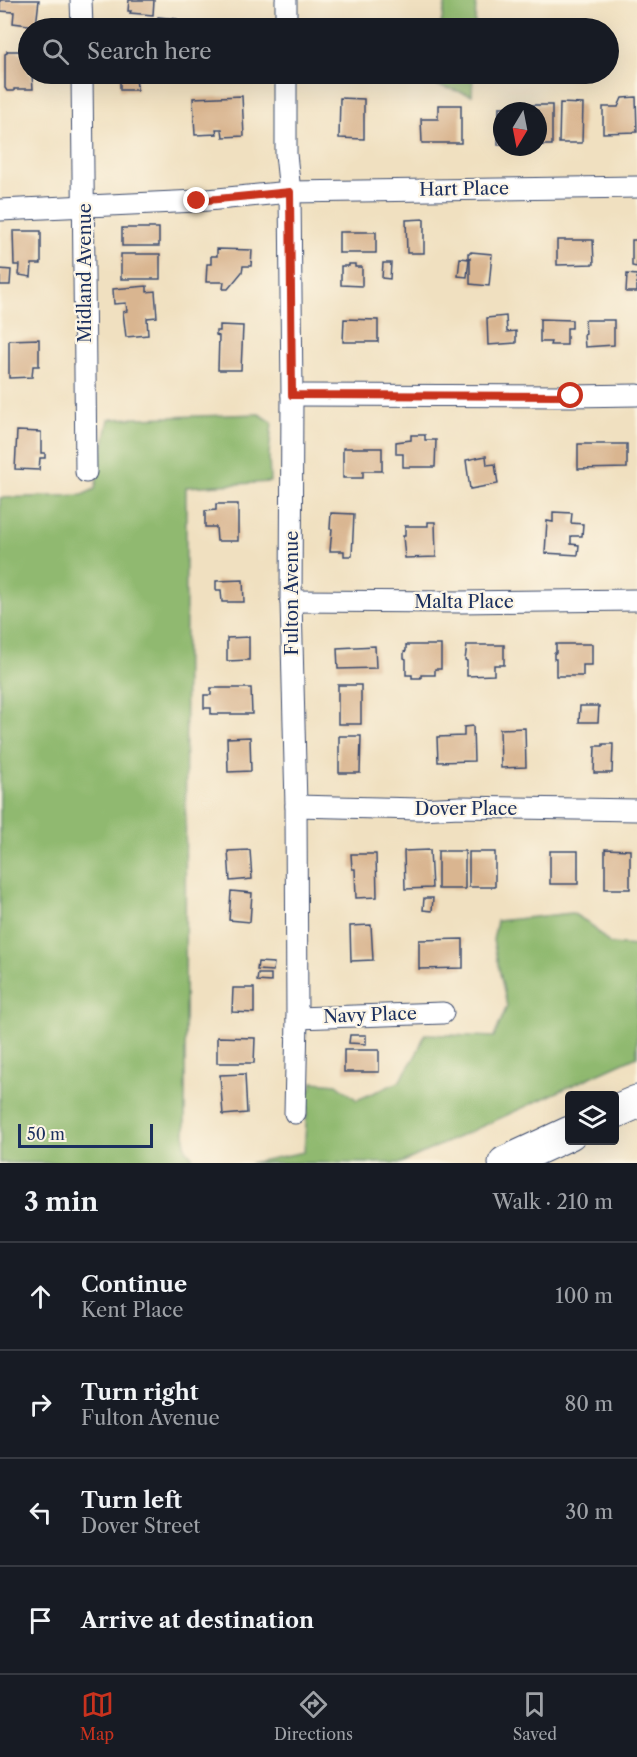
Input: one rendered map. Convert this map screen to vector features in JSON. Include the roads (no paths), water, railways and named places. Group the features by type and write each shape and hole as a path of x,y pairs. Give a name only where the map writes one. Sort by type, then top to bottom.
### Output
{"highway":[{"path":"619,1110 637,1102"},
{"path":"505,1163 565,1135"}],"street":[{"path":"81,0 81,18"},
{"path":"286,0 286,18"},
{"name":"Midland Avenue","path":"82,84 86,472"},
{"name":"Fulton Avenue","path":"286,84 286,154 290,192 291,601 296,806 295,1113"},
{"name":"Hart Place","path":"0,210 197,201 290,192 637,187"},
{"path":"292,395 637,395"},
{"name":"Malta Place","path":"291,601 637,600"},
{"name":"Dover Place","path":"296,806 637,810"},
{"name":"Navy Place","path":"297,1018 443,1013"}]}
